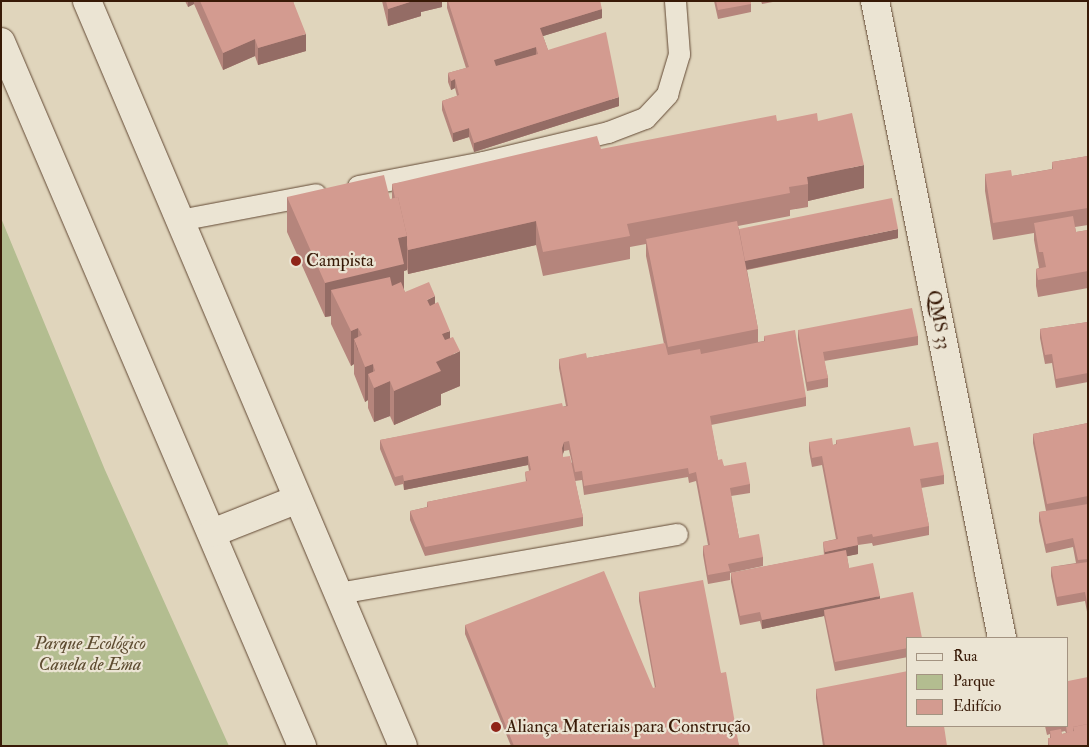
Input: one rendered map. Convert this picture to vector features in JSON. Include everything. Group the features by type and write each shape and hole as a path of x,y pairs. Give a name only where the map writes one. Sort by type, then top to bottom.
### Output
{"main road":[{"path":"87,1 403,746"},
{"name":"QMS 33","path":"875,1 1002,637"},
{"path":"1,42 302,746"},
{"path":"212,533 298,499"}],"lane":[{"path":"179,220 483,162 608,132 645,118 667,94 679,54 675,1"},
{"path":"338,593 677,534"}],"green space":[{"name":"Parque Ecológico Canela de Ema","path":"1,218 105,470 229,746 1,746"}],"building":[{"path":"200,1 293,1 306,34 258,48 255,39 223,53"},
{"path":"386,1 413,1 388,9"},
{"path":"448,1 600,1 602,9 540,28 548,50 606,32 619,97 474,143 469,128 453,133 442,101 459,95 455,79 451,81 448,73 469,67","holes":["536,47 538,54 496,66 494,60"]},
{"path":"716,1 751,1 751,4 718,10"},
{"path":"817,113 818,121 852,113 864,165 807,177 808,184 789,187 790,193 627,224 630,236 543,252 536,221 408,250 407,236 398,197 395,198 392,184 597,136 601,149 776,115 777,121"},
{"path":"1088,156 1088,208 993,223 985,174 1011,170 1012,176 1053,169 1052,162"},
{"path":"384,175 390,199 398,197 407,236 398,238 404,264 325,283 287,197"},
{"path":"892,198 898,229 745,261 739,229"},
{"path":"1073,216 1076,232 1088,230 1088,271 1038,280 1036,269 1046,267 1043,252 1039,252 1034,223"},
{"path":"737,221 758,329 668,347 646,239"},
{"path":"390,277 392,286 401,282 405,292 429,282 435,296 427,300 430,306 438,302 450,331 442,334 445,340 453,337 460,351 436,362 441,371 394,391 390,381 374,388 368,374 375,371 373,364 365,367 354,339 362,335 358,328 351,331 331,290"},
{"path":"912,308 918,336 823,352 828,378 807,382 798,330"},
{"path":"1088,322 1088,373 1056,379 1052,354 1045,355 1040,329"},
{"path":"795,330 806,397 710,416 718,460 722,459 724,466 746,462 750,484 730,488 739,538 759,534 763,557 728,564 730,571 708,575 703,546 710,545 696,472 689,474 688,468 584,486 582,471 575,472 569,441 564,442 562,448 563,457 570,456 583,517 425,547 410,511 428,507 427,502 527,481 525,472 531,470 528,456 404,481 403,475 395,477 380,440 562,403 563,407 568,406 559,359 586,353 587,358 665,343 668,355 700,349 701,354 765,341 764,336"},
{"path":"1088,423 1088,496 1047,504 1033,434"},
{"path":"910,427 914,446 938,442 944,475 920,479 929,526 873,537 872,534 857,537 858,545 825,552 823,542 838,539 822,456 812,458 809,442 832,438 833,445 837,444 836,440"},
{"path":"1088,504 1088,559 1078,560 1073,538 1046,544 1039,512"},
{"path":"846,550 849,568 873,563 880,596 762,620 760,612 740,616 731,573"},
{"path":"1088,562 1088,608 1085,592 1057,597 1051,567"},
{"path":"604,571 653,688 656,687 639,592 703,580 721,673 726,672 739,746 514,746 465,625"},
{"path":"913,592 922,637 906,637 906,648 835,662 824,610"},
{"path":"906,671 906,727 944,727 947,746 825,746 816,689"},
{"path":"1088,677 1088,724 1073,727 1073,732 1067,733 1066,727 1069,727 1069,681"},
{"path":"1088,724 1088,746 1049,746 1048,738 1051,738 1050,731 1061,729 1062,734 1074,731 1073,727"}],"place":[{"name":"Campista","path":"296,261"},
{"name":"Aliança Materiais para Construção","path":"496,727"}]}
